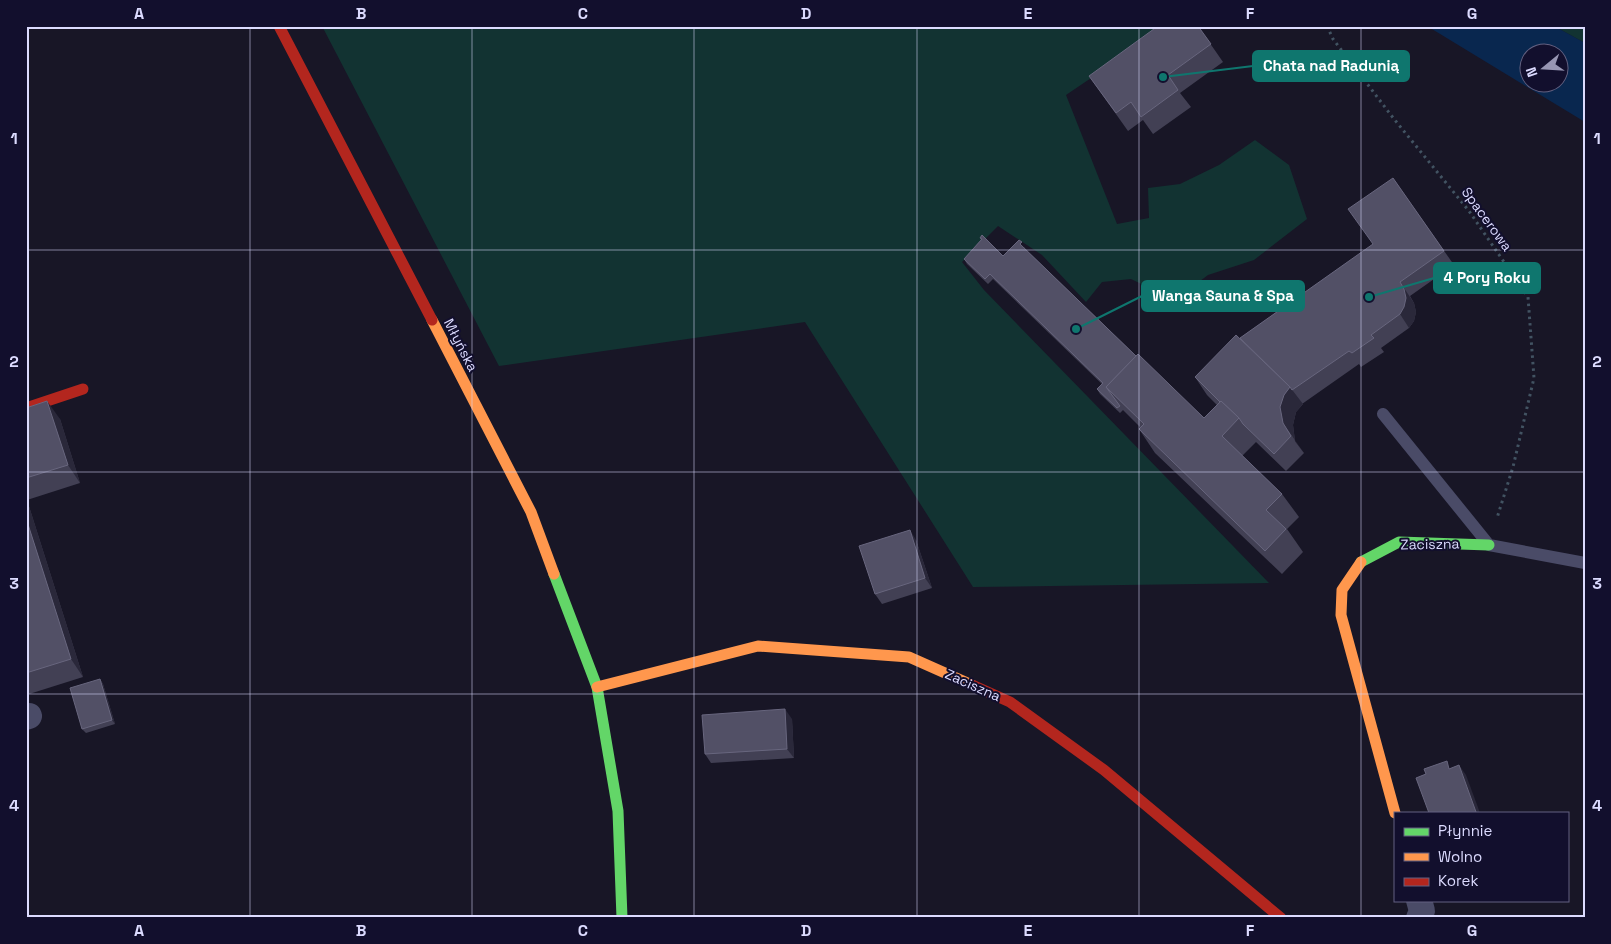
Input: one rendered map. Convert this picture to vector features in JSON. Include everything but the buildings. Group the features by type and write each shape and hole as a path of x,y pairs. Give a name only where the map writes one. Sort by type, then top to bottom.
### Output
{"street":[{"name":"Młyńska","path":"279,26 531,512 597,687 618,811 622,918"},
{"path":"26,408 83,388"},
{"name":"Zaciszna","path":"1395,812 1341,615 1342,590 1360,563 1399,542 1489,545"},
{"name":"Zaciszna","path":"597,687 758,646 909,657 1010,702 1104,770 1281,918"},
{"path":"1418,918 1422,911 1420,902"}],"lane":[{"path":"1383,414 1489,545"},
{"name":"Zaciszna","path":"1489,545 1585,563"}],"path":[{"name":"Spacerowa","path":"1327,26 1333,39 1469,210 1528,297 1534,378 1513,467 1489,545"}],"green space":[{"path":"322,26 1168,26 1066,95 1117,224 1149,218 1148,188 1180,184 1219,165 1255,140 1289,165 1307,219 1254,260 1208,275 1175,300 1131,279 1102,282 1086,302 1042,255 998,226 962,262 984,290 1269,583 973,587 805,322 499,366"},
{"path":"1554,26 1585,26 1585,43"}],"water":[{"path":"1427,26 1554,26 1585,43 1585,122 1536,92 1568,92 1568,42 1518,42 1518,81"}],"traffic: fast":[{"path":"1361,562 1399,542 1489,545"},
{"path":"554,574 597,687 618,811 622,918"}],"traffic: slow":[{"path":"432,320 531,512 554,574"},
{"path":"1361,562 1342,590 1341,615 1395,812"},
{"path":"597,687 758,646 909,657 972,685"}],"traffic: jam":[{"path":"279,26 432,320"},
{"path":"26,408 83,389"},
{"path":"972,685 1010,702 1104,770 1281,918"}],"place":[{"name":"Chata nad Radunią","path":"1163,77"},
{"name":"4 Pory Roku","path":"1369,297"},
{"name":"Wanga Sauna & Spa","path":"1076,329"}]}
